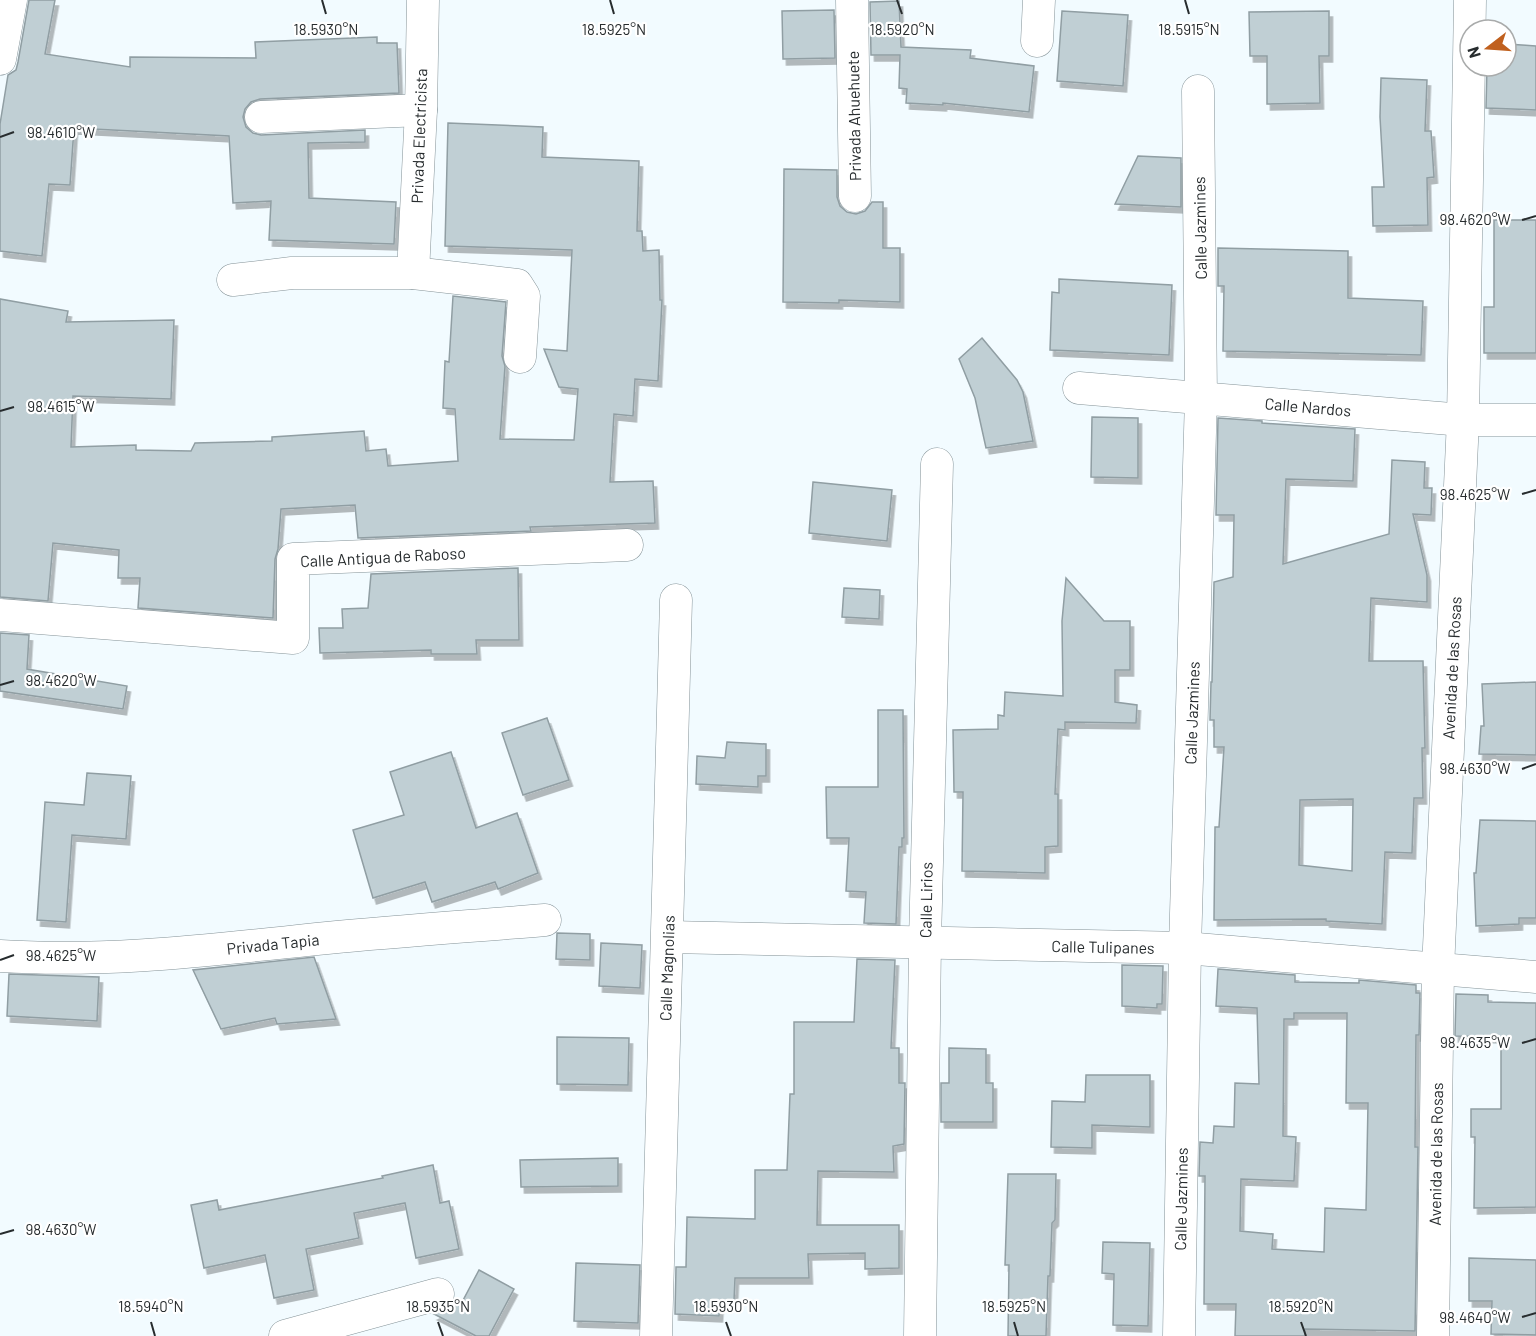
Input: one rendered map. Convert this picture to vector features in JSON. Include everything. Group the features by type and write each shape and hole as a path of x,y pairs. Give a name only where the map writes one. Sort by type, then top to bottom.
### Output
{"street":[{"path":"0,59 11,0"},
{"name":"Privada Electricista","path":"413,273 421,110 423,0"},
{"name":"Privada Ahuehuete","path":"852,0 855,196"},
{"path":"1037,41 1039,0"},
{"name":"Avenida de las Rosas","path":"1433,1336 1438,969 1463,420 1470,0"},
{"name":"Calle Jazmines","path":"1179,1336 1185,948 1202,398 1198,91"},
{"path":"261,117 421,110"},
{"path":"233,280 292,273 413,273 518,285 524,296 520,357"},
{"name":"Calle Nardos","path":"1079,388 1463,420 1536,420"},
{"name":"Calle Lirios","path":"920,1336 925,942 937,464"},
{"name":"Calle Antigua de Raboso","path":"0,615 293,638 294,560 627,545"},
{"name":"Calle Magnolias","path":"656,1336 669,937 676,600"},
{"name":"Privada Tapia","path":"0,957 53,959 192,953 329,938 545,920"},
{"name":"Calle Tulipanes","path":"669,937 1185,948 1536,977"},
{"path":"285,1336 438,1294"}],"building":[{"path":"29,0 55,0 45,54 130,67 130,57 256,58 255,42 377,37 377,43 397,43 399,93 260,99 251,102 245,109 243,117 246,127 253,133 261,135 365,130 365,142 308,143 309,198 396,202 394,244 269,240 271,201 233,203 229,136 74,128 70,185 49,184 42,256 0,251 0,124 8,75 16,70 18,62"},
{"path":"899,1 901,47 971,50 970,58 1034,66 1029,112 943,103 943,105 906,103 907,89 899,88 900,55 871,55 870,2"},
{"path":"834,10 835,58 783,59 782,11"},
{"path":"1062,11 1128,15 1123,86 1057,81"},
{"path":"1329,11 1329,56 1319,56 1320,103 1267,104 1267,56 1250,56 1249,12"},
{"path":"1518,45 1536,46 1536,110 1486,108 1487,78 1518,78"},
{"path":"1381,78 1427,80 1425,131 1431,131 1434,177 1427,178 1428,225 1373,226 1372,187 1384,187 1380,117"},
{"path":"448,123 543,127 542,157 639,161 637,231 642,231 643,251 659,250 660,300 662,300 658,381 635,379 633,416 614,414 610,482 653,481 655,523 530,527 531,531 358,538 355,505 281,509 275,559 273,618 138,608 140,578 118,578 119,550 53,543 48,601 0,597 0,299 68,311 66,322 174,320 171,399 73,396 71,447 136,445 136,450 191,451 195,443 272,441 272,437 364,431 366,451 386,449 388,466 458,461 455,409 443,408 445,361 449,362 453,296 506,302 502,356 505,366 500,439 574,440 578,389 559,387 544,349 567,351 572,250 445,246"},
{"path":"1138,156 1181,158 1181,207 1115,204"},
{"path":"784,169 837,170 837,197 840,206 847,212 856,214 865,211 872,202 883,202 883,248 900,248 900,302 839,300 839,303 783,302"},
{"path":"1494,220 1536,220 1536,353 1484,353 1484,307 1494,307"},
{"path":"1218,248 1348,251 1348,298 1423,301 1421,355 1223,351 1224,286 1218,286"},
{"path":"1059,279 1172,285 1169,355 1050,350 1052,292 1059,293"},
{"path":"982,338 1017,380 1023,392 1033,441 986,448 975,398 959,359"},
{"path":"1092,417 1138,418 1138,478 1091,477"},
{"path":"1218,418 1355,429 1353,481 1286,479 1283,564 1389,534 1392,460 1425,462 1424,488 1432,488 1431,515 1413,514 1427,575 1427,602 1371,598 1369,661 1423,661 1425,748 1422,748 1423,798 1414,798 1412,853 1385,852 1382,924 1326,921 1326,919 1214,920 1215,827 1219,827 1224,747 1214,747 1214,720 1210,720 1214,582 1233,577 1234,515 1216,515","holes":["1353,799 1352,871 1299,865 1300,800"]},
{"path":"813,482 892,490 887,541 809,533"},
{"path":"518,568 519,640 476,640 477,654 431,654 431,650 320,653 319,628 343,628 342,609 368,608 371,574"},
{"path":"1066,578 1104,621 1130,621 1130,670 1115,670 1115,702 1137,705 1136,723 1065,722 1065,730 1058,729 1055,794 1058,794 1058,846 1045,847 1045,873 962,871 963,792 954,792 953,730 998,729 998,715 1004,716 1005,692 1063,696 1062,621"},
{"path":"844,588 880,590 879,619 842,617"},
{"path":"0,633 29,635 27,669 127,686 123,709 0,691"},
{"path":"1536,682 1536,755 1479,754 1481,726 1484,726 1482,684"},
{"path":"878,710 903,710 904,838 902,838 902,847 899,847 896,924 864,923 866,892 846,891 849,838 827,838 826,787 878,787"},
{"path":"547,718 569,780 523,795 502,733"},
{"path":"727,742 766,744 766,776 758,776 758,787 696,784 697,756 725,758"},
{"path":"451,752 476,828 517,813 538,873 498,889 495,882 432,902 425,882 373,898 353,830 404,815 390,772"},
{"path":"87,773 131,776 126,839 72,835 66,922 37,920 45,802 84,805"},
{"path":"1480,820 1536,821 1536,918 1519,918 1519,924 1476,926 1474,873 1476,873"},
{"path":"557,933 590,934 590,960 556,959"},
{"path":"601,943 642,945 640,988 599,986"},
{"path":"314,957 336,1019 277,1024 275,1018 221,1029 193,970"},
{"path":"857,959 895,960 891,1048 899,1048 899,1083 905,1083 904,1144 893,1146 894,1172 818,1171 817,1225 899,1225 899,1268 865,1269 865,1253 808,1254 809,1278 735,1278 734,1301 720,1301 719,1316 675,1314 676,1267 686,1267 687,1217 755,1219 755,1170 787,1170 790,1094 794,1094 794,1022 854,1022"},
{"path":"1122,965 1163,966 1162,1004 1157,1004 1157,1008 1122,1006"},
{"path":"1218,969 1295,975 1295,982 1359,983 1359,980 1416,985 1416,993 1420,993 1419,1035 1416,1035 1415,1147 1418,1147 1415,1331 1305,1329 1305,1336 1235,1336 1236,1304 1204,1304 1205,1176 1199,1176 1200,1142 1213,1143 1214,1126 1234,1127 1235,1083 1259,1084 1257,1008 1216,1006","holes":["1294,1013 1347,1013 1346,1103 1368,1103 1366,1210 1325,1208 1324,1252 1272,1249 1273,1234 1240,1231 1241,1179 1294,1181 1296,1137 1283,1136 1284,1019 1294,1019"]},
{"path":"9,974 99,977 97,1021 7,1016"},
{"path":"1456,994 1488,995 1488,1002 1536,1003 1536,1207 1474,1208 1475,1137 1471,1137 1471,1109 1501,1109 1501,1037 1455,1036"},
{"path":"557,1037 629,1038 628,1085 557,1084"},
{"path":"949,1048 986,1049 986,1083 993,1083 993,1122 941,1122 941,1083 949,1083"},
{"path":"1086,1075 1150,1075 1150,1127 1092,1125 1092,1148 1051,1147 1052,1101 1085,1102"},
{"path":"618,1158 618,1186 521,1187 520,1160"},
{"path":"433,1165 440,1203 449,1201 459,1249 416,1258 405,1203 354,1213 359,1238 306,1249 314,1290 274,1298 265,1255 204,1268 191,1205 217,1200 219,1210 383,1178 382,1176"},
{"path":"1008,1174 1056,1174 1055,1220 1052,1223 1046,1336 1008,1336 1009,1265 1005,1265"},
{"path":"1103,1242 1150,1243 1148,1326 1113,1325 1114,1274 1102,1273"},
{"path":"1469,1258 1536,1260 1536,1335 1491,1334 1492,1301 1469,1301"},
{"path":"576,1263 640,1265 638,1323 574,1321"},
{"path":"479,1270 514,1289 489,1336 476,1336 434,1314 461,1304"}]}
